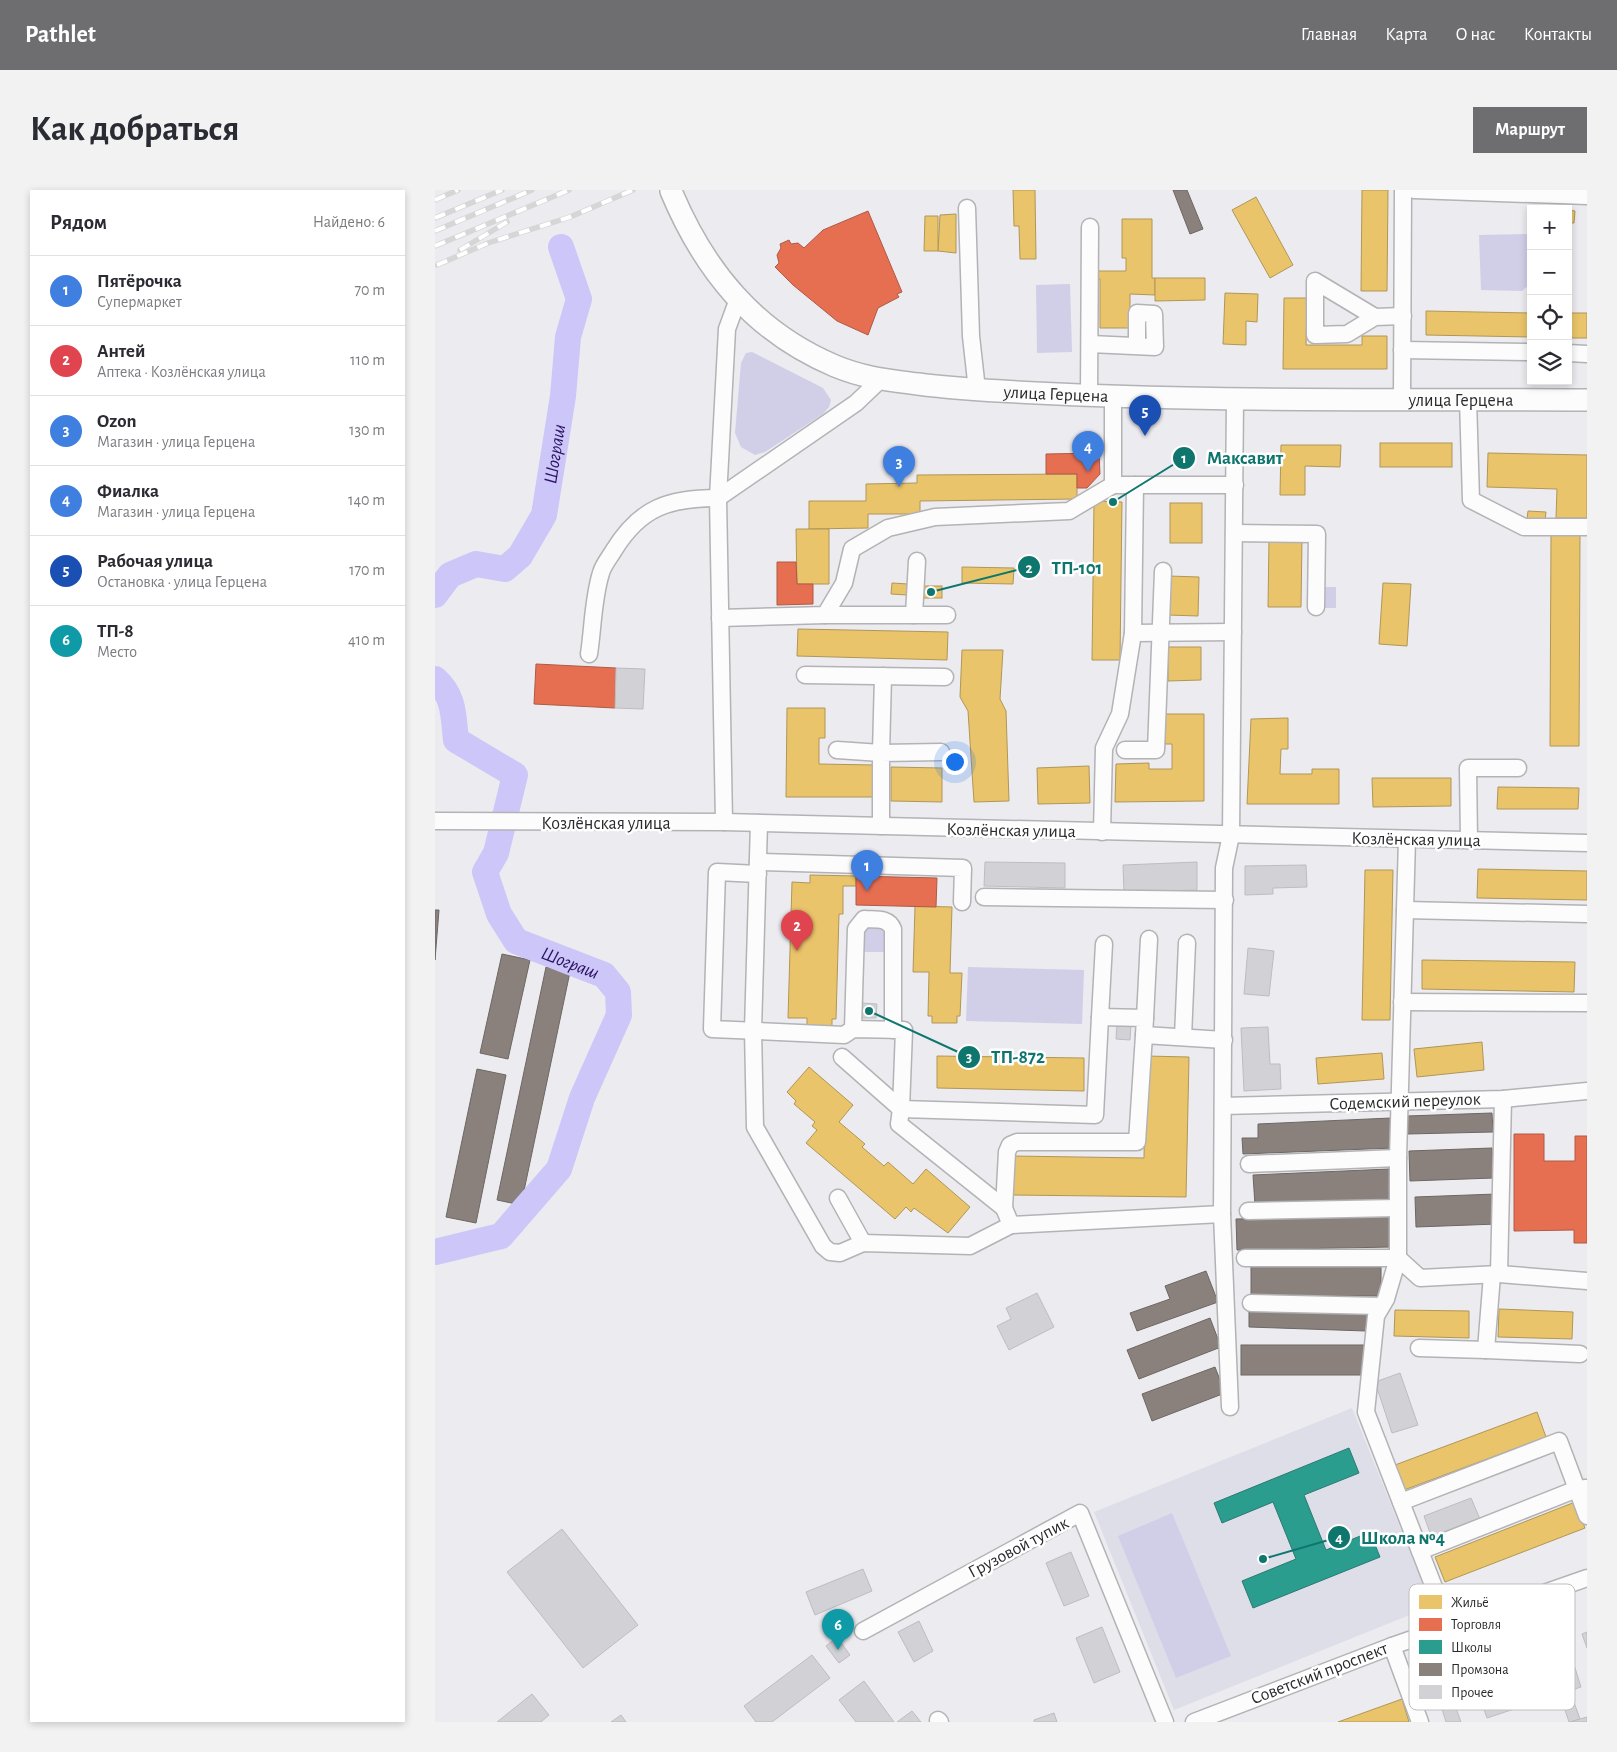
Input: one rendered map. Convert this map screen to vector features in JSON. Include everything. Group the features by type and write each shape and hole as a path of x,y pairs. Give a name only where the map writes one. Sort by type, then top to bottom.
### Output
{"main road":[{"name":"улица Герцена","path":"671,191 696,245 717,277 737,299 778,333 808,353 840,368 879,380 977,390 1113,396 1235,399 1587,400"}],"street":[{"path":"1402,399 1403,190"},
{"path":"1414,190 1587,196"},
{"path":"967,208 971,336 977,390"},
{"path":"1089,226 1089,395"},
{"path":"724,822 718,498 727,329 737,299"},
{"path":"1375,316 1403,316"},
{"path":"1090,344 1137,346"},
{"path":"1402,350 1527,352"},
{"path":"1572,353 1587,354"},
{"path":"589,654 601,572 625,533 651,509 699,498 718,498 856,403 879,380"},
{"path":"1113,396 1113,485"},
{"path":"1230,1407 1222,1214 1224,868 1231,835 1235,399"},
{"path":"1468,399 1471,500 1524,527 1587,526"},
{"path":"1102,832 1104,748 1120,714 1133,633 1135,484"},
{"path":"825,615 844,583 852,549 889,528 935,517 1069,511 1113,485 1235,485"},
{"path":"1234,533 1317,534 1316,607"},
{"path":"914,615 917,561"},
{"path":"1125,750 1156,750 1163,571"},
{"path":"720,618 825,615 947,615"},
{"path":"1133,633 1233,632"},
{"path":"805,675 945,677"},
{"path":"881,826 883,676"},
{"path":"837,750 881,753 941,752"},
{"path":"1469,840 1467,768 1518,768"},
{"name":"Козлёнская улица","path":"435,821 528,823 724,822 1587,843"},
{"path":"759,823 753,1030 755,1127 823,1246 830,1252 840,1253 863,1243 970,1246 1011,1224 1222,1214"},
{"path":"1407,839 1399,1101 1398,1258 1386,1299 1376,1316 1366,1412 1433,1584"},
{"path":"961,902 963,868 758,868 717,872 712,1029 844,1035 853,1029 903,1030 899,1124 1003,1208 1011,1224"},
{"path":"984,897 1225,900"},
{"path":"1405,910 1587,914"},
{"path":"853,1029 856,929 864,919 885,920 890,923 893,929 893,1030"},
{"path":"1003,1208 1007,1152 1010,1145 1017,1142 1133,1144 1139,1139 1149,939"},
{"path":"1183,1037 1187,943"},
{"path":"1093,1144 1104,944"},
{"path":"1402,1002 1587,1002"},
{"path":"1100,1017 1145,1018"},
{"path":"1144,1035 1224,1040"},
{"path":"842,1057 901,1109 1095,1115"},
{"name":"Содемский переулок","path":"1223,1106 1503,1099 1587,1091"},
{"path":"1486,1350 1495,1274 1503,1099"},
{"path":"1249,1164 1398,1158"},
{"path":"838,1198 863,1243"},
{"path":"1248,1211 1397,1208"},
{"path":"1245,1258 1398,1258 1420,1278 1495,1274 1587,1281"},
{"path":"1251,1303 1381,1306"},
{"path":"1419,1348 1580,1354"},
{"path":"1401,1502 1559,1441 1582,1489 1587,1516"},
{"path":"1420,1551 1582,1489"},
{"name":"Грузовой тупик","path":"863,1631 1080,1513 1165,1722"},
{"name":"Советский проспект","path":"1570,1584 1587,1578"},
{"name":"Советский проспект","path":"1194,1722 1409,1640"},
{"path":"1392,1646 1409,1692"},
{"path":"1416,1710 1420,1722"}],"shaded area":[{"path":"1527,234 1527,287 1522,291 1481,290 1479,235"},
{"path":"1070,284 1072,352 1037,353 1036,285"},
{"path":"752,352 823,388 831,400 829,407 823,414 765,452 755,455 741,447 735,433 741,363 746,353"},
{"path":"1323,587 1336,587 1336,608 1322,608"},
{"path":"864,928 884,928 884,952 863,952"},
{"path":"968,967 1084,970 1082,1024 966,1021"},
{"path":"1352,1408 1423,1584 1409,1584 1409,1615 1174,1710 1094,1512"},
{"path":"1172,1513 1231,1656 1176,1678 1118,1536"}],"building: Жильё":[{"path":"1013,190 1035,190 1036,259 1020,259 1019,226 1014,226"},
{"path":"1362,190 1388,190 1387,291 1361,291"},
{"path":"1256,197 1293,265 1270,278 1232,210"},
{"path":"1572,211 1575,211 1574,223 1572,223"},
{"path":"956,214 956,253 938,251 940,215"},
{"path":"925,216 938,216 938,251 924,251"},
{"path":"1122,219 1152,219 1152,278 1155,278 1155,295 1130,294 1130,328 1100,328 1100,279 1097,279 1097,271 1126,271 1126,258 1122,258"},
{"path":"1155,278 1205,278 1205,300 1155,301"},
{"path":"1225,293 1258,294 1257,322 1246,321 1246,345 1223,344"},
{"path":"1284,298 1307,298 1306,345 1362,345 1362,336 1387,336 1387,369 1283,369"},
{"path":"1426,311 1527,313 1527,337 1426,335"},
{"path":"1572,313 1587,313 1587,338 1572,338"},
{"path":"1380,443 1452,443 1452,467 1380,467"},
{"path":"1281,445 1341,445 1340,467 1305,466 1305,495 1280,495"},
{"path":"1488,453 1587,455 1587,518 1556,518 1557,489 1487,487"},
{"path":"1077,474 1077,499 920,501 920,514 868,514 868,528 809,529 809,501 866,501 866,484 917,483 917,475"},
{"path":"1094,501 1122,502 1120,660 1092,660"},
{"path":"1170,503 1202,503 1202,543 1170,543"},
{"path":"1528,511 1546,512 1545,520 1527,519"},
{"path":"796,529 829,529 829,584 797,584"},
{"path":"1551,533 1580,533 1579,746 1550,746"},
{"path":"1269,538 1302,538 1301,607 1268,607"},
{"path":"962,567 1014,568 1013,584 962,583"},
{"path":"1169,576 1199,577 1198,616 1168,615"},
{"path":"892,583 908,584 907,595 891,594"},
{"path":"1383,583 1411,584 1407,646 1379,644"},
{"path":"921,586 942,586 942,598 921,598"},
{"path":"798,629 948,632 947,660 797,656"},
{"path":"1168,647 1201,647 1201,680 1168,681"},
{"path":"962,650 1003,650 1000,699 1006,711 1009,801 974,802 968,711 960,697"},
{"path":"787,708 825,708 825,738 819,738 819,764 875,765 875,797 786,797"},
{"path":"1165,714 1204,714 1204,801 1115,802 1116,764 1149,763 1149,769 1172,769 1172,744 1165,744"},
{"path":"1288,718 1288,749 1281,749 1280,774 1312,774 1312,769 1339,769 1339,804 1247,804 1251,719"},
{"path":"1089,766 1090,803 1038,804 1037,768"},
{"path":"891,767 942,768 942,802 891,801"},
{"path":"1372,778 1451,778 1451,806 1373,807"},
{"path":"1498,787 1579,788 1578,809 1497,809"},
{"path":"1478,869 1587,871 1587,900 1477,898"},
{"path":"1365,870 1393,870 1390,1020 1362,1020"},
{"path":"810,875 856,876 856,886 843,886 843,914 839,914 836,1019 832,1019 832,1028 807,1028 807,1018 788,1018 792,882 810,883"},
{"path":"915,906 952,907 950,973 962,973 960,1016 957,1016 957,1023 932,1023 932,1016 928,1016 929,972 913,972"},
{"path":"1422,960 1575,962 1574,992 1422,989"},
{"path":"1482,1042 1484,1070 1417,1077 1414,1049"},
{"path":"1382,1053 1384,1079 1318,1084 1316,1058"},
{"path":"937,1056 1084,1058 1084,1091 937,1088"},
{"path":"1146,1056 1189,1057 1186,1197 1011,1195 1012,1156 1144,1158"},
{"path":"809,1067 853,1105 839,1122 865,1144 862,1147 884,1166 888,1162 913,1184 926,1169 970,1207 948,1233 914,1208 911,1212 906,1207 895,1219 806,1143 817,1130 812,1126 815,1122 794,1104 796,1101 787,1092"},
{"path":"1499,1309 1573,1312 1572,1339 1498,1337"},
{"path":"1395,1310 1469,1311 1469,1338 1394,1336"},
{"path":"1537,1412 1546,1437 1404,1490 1395,1465"},
{"path":"1575,1502 1585,1528 1445,1582 1435,1557"},
{"path":"1402,1699 1409,1722 1338,1722"}],"building: Торговля":[{"path":"868,211 902,292 897,294 899,297 878,308 868,335 837,321 793,285 775,267 779,263 777,255 781,248 780,244 789,240 791,244 798,243 804,248 823,230"},
{"path":"1099,453 1100,474 1087,488 1077,488 1077,474 1046,474 1046,454"},
{"path":"777,562 796,562 797,584 813,584 813,604 777,605"},
{"path":"536,664 616,668 615,708 534,704"},
{"path":"856,876 937,878 936,907 856,905"},
{"path":"1514,1134 1544,1134 1544,1161 1575,1161 1575,1136 1587,1136 1587,1243 1574,1243 1574,1230 1514,1231"}],"building: Школы":[{"path":"1349,1448 1359,1473 1304,1495 1326,1550 1370,1532 1380,1557 1253,1608 1242,1581 1296,1559 1273,1502 1222,1523 1214,1503"}],"building: Промзона":[{"path":"1173,190 1187,190 1203,229 1190,234"},
{"path":"435,910 439,910 435,960"},
{"path":"502,954 530,960 508,1059 480,1053"},
{"path":"546,967 570,972 521,1205 497,1200"},
{"path":"477,1069 506,1075 476,1223 446,1217"},
{"path":"1492,1113 1493,1132 1407,1134 1407,1116"},
{"path":"1391,1118 1393,1148 1243,1154 1242,1138 1258,1138 1258,1124"},
{"path":"1492,1148 1493,1178 1410,1181 1409,1151"},
{"path":"1389,1169 1390,1199 1255,1205 1253,1175"},
{"path":"1496,1194 1497,1224 1416,1227 1415,1197"},
{"path":"1392,1216 1392,1247 1237,1250 1236,1219"},
{"path":"1251,1266 1381,1267 1381,1296 1251,1296"},
{"path":"1206,1271 1218,1302 1137,1331 1130,1313 1170,1299 1165,1286"},
{"path":"1249,1310 1367,1313 1366,1331 1249,1327"},
{"path":"1210,1318 1221,1347 1139,1379 1127,1350"},
{"path":"1241,1345 1366,1345 1366,1375 1241,1375"},
{"path":"1215,1367 1225,1393 1152,1421 1142,1394"}],"building: Прочее":[{"path":"616,668 645,669 643,709 615,708"},
{"path":"985,862 1065,863 1065,888 984,886"},
{"path":"1197,862 1197,890 1124,892 1123,865"},
{"path":"1306,865 1307,887 1273,888 1273,894 1245,895 1245,866"},
{"path":"1248,948 1274,951 1269,996 1244,994"},
{"path":"862,1003 877,1004 876,1018 861,1018"},
{"path":"1117,1023 1131,1024 1130,1040 1116,1039"},
{"path":"1268,1027 1270,1064 1280,1064 1281,1089 1244,1091 1241,1028"},
{"path":"1037,1293 1054,1327 1009,1350 997,1326 1011,1319 1006,1308"},
{"path":"1400,1373 1418,1425 1392,1433 1375,1382"},
{"path":"1471,1498 1480,1519 1432,1538 1424,1516"},
{"path":"562,1529 638,1625 583,1668 507,1572"},
{"path":"1071,1552 1089,1596 1064,1606 1046,1563"},
{"path":"863,1569 872,1591 815,1615 806,1592"},
{"path":"919,1621 933,1651 914,1662 898,1632"},
{"path":"1102,1627 1120,1672 1094,1683 1076,1638"},
{"path":"1587,1632 1587,1648 1582,1634"},
{"path":"837,1637 850,1655 839,1663 826,1646"},
{"path":"812,1655 830,1678 772,1722 756,1722 744,1706"},
{"path":"1575,1668 1581,1687 1575,1689"},
{"path":"864,1681 894,1722 856,1722 839,1700"},
{"path":"532,1694 549,1715 541,1722 497,1722"},
{"path":"1575,1705 1580,1719 1569,1722 1565,1710 1575,1710"},
{"path":"1442,1710 1457,1710 1461,1722 1446,1722"},
{"path":"1484,1710 1511,1710 1487,1718"},
{"path":"912,1711 921,1722 897,1722"},
{"path":"1054,1713 1057,1722 1034,1722 1034,1720"},
{"path":"621,1715 626,1722 611,1722"},
{"path":"1587,1717 1587,1722 1571,1722 1580,1719"}],"waterway":[{"name":"Шограш","path":"435,595 450,575 476,564 505,569 520,556 544,515 563,396 568,337 579,299 561,247"},
{"name":"Шограш","path":"435,679 442,686 450,700 456,740 515,775 496,853 485,872 499,914 516,941 604,975 618,992 619,1015 582,1098 559,1169 501,1236 435,1252"}],"railway":[{"path":"435,200 458,190"},
{"path":"435,218 502,190"},
{"path":"435,231 532,190"},
{"path":"435,246 569,190"},
{"path":"437,265 488,243 570,217 633,190"},
{"path":"460,250 507,222"}],"place":[{"name":"Рабочая улица","path":"1145,436"},
{"name":"Фиалка","path":"1088,472"},
{"name":"Ozon","path":"899,487"},
{"name":"Максавит","path":"1113,502"},
{"name":"ТП-101","path":"931,592"},
{"name":"Пятёрочка","path":"867,891"},
{"name":"Антей","path":"797,951"},
{"name":"ТП-872","path":"869,1011"},
{"name":"Школа №4","path":"1263,1559"},
{"name":"ТП-8","path":"838,1650"}]}
